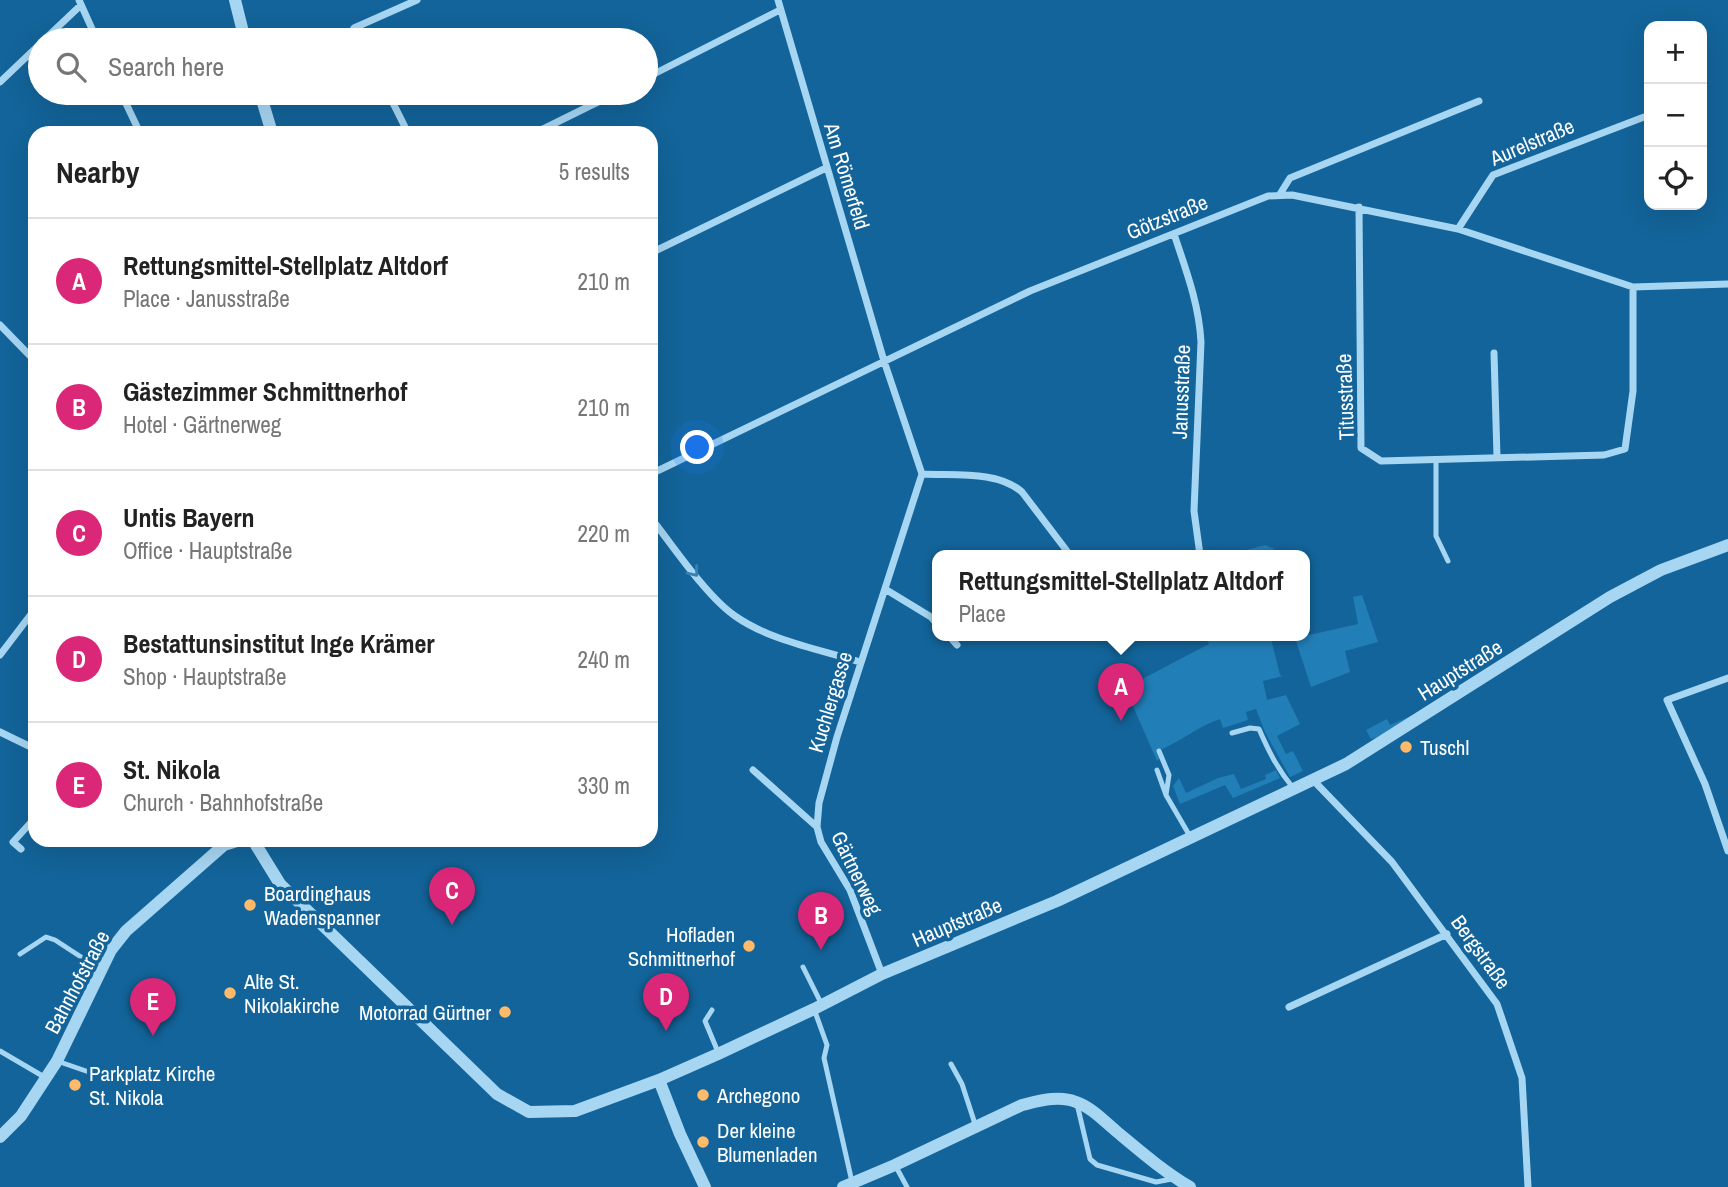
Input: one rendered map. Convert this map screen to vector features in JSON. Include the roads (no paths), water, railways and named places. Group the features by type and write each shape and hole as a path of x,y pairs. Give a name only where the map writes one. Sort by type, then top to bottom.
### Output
{"street":[{"path":"235,0 242,28"},
{"path":"354,28 417,0"},
{"name":"Am Römerfeld","path":"778,0 884,361"},
{"path":"56,28 80,3 91,28"},
{"path":"658,72 780,10"},
{"path":"0,82 28,55"},
{"path":"1280,194 1290,178 1479,101"},
{"path":"127,105 137,126"},
{"path":"264,105 270,126"},
{"path":"394,105 404,126"},
{"path":"549,126 592,105"},
{"name":"Aurelstraße","path":"1458,229 1493,174 1644,117"},
{"path":"658,250 826,168"},
{"name":"Götzstraße","path":"658,471 1030,291 1255,200 1280,194 1359,207 1458,229 1633,287 1728,284"},
{"name":"Titusstraße","path":"1359,207 1361,448 1381,461 1604,455 1625,449 1633,391 1633,287"},
{"name":"Janusstraße","path":"1174,234 1195,297 1202,342 1194,511 1199,550"},
{"path":"0,325 28,354"},
{"path":"1494,353 1497,457"},
{"path":"884,361 922,474 992,478 1013,484 1066,550"},
{"name":"Kuchlergasse","path":"817,827 819,803 860,662 922,474"},
{"path":"658,527 713,595 732,614 769,635 860,662"},
{"name":"Hauptstraße","path":"257,847 280,884 497,1094 529,1112 575,1111 659,1080 718,1054 882,974 1057,901 1346,764 1610,597 1661,570 1728,545"},
{"path":"885,589 932,618"},
{"path":"0,655 28,618"},
{"path":"953,641 957,645"},
{"path":"1728,678 1667,700 1705,784 1728,851"},
{"path":"0,732 28,746"},
{"name":"Gärtnerweg","path":"753,770 817,827 821,842 850,890 882,974"},
{"name":"Bergstraße","path":"1313,780 1392,862 1497,1004 1522,1077 1528,1187"},
{"path":"21,849 13,842 28,826"},
{"name":"Bahnhofstraße","path":"0,1137 20,1116 57,1061 111,950 126,932 215,847"},
{"path":"1289,1007 1447,934"},
{"path":"659,1080 705,1187"},
{"path":"848,1185 1022,1105 1041,1100 1062,1099 1077,1102 1175,1179 1190,1187"}],"lane":[{"path":"1436,461 1436,536 1448,561"},
{"path":"1232,733 1250,728 1259,729 1269,753 1294,789"},
{"path":"1159,751 1169,775 1166,796"},
{"path":"1157,770 1166,796 1191,838"},
{"path":"20,954 46,937 101,970"},
{"path":"803,967 818,1007 827,1045 824,1058 848,1185"},
{"path":"712,1010 705,1021 718,1054"},
{"path":"0,1051 46,1078"},
{"path":"57,1061 115,1081"},
{"path":"951,1064 962,1084 976,1127"},
{"path":"1077,1102 1090,1159 1097,1165 1156,1182 1175,1179"},
{"path":"895,1165 907,1187"}],"place":[{"name":"Rettungsmittel-Stellplatz Altdorf","path":"1121,721"},
{"name":"Tuschl","path":"1406,747"},
{"name":"Boardinghaus Wadenspanner","path":"250,905"},
{"name":"Untis Bayern","path":"452,925"},
{"name":"Hofladen Schmittnerhof","path":"749,946"},
{"name":"Gästezimmer Schmittnerhof","path":"821,950"},
{"name":"Alte St. Nikolakirche","path":"230,993"},
{"name":"Motorrad Gürtner","path":"505,1012"},
{"name":"Bestattunsinstitut Inge Krämer","path":"666,1031"},
{"name":"St. Nikola","path":"153,1036"},
{"name":"Parkplatz Kirche St. Nikola","path":"75,1085"},
{"name":"Archegono","path":"703,1095"},
{"name":"Der kleine Blumenladen","path":"703,1142"}]}
